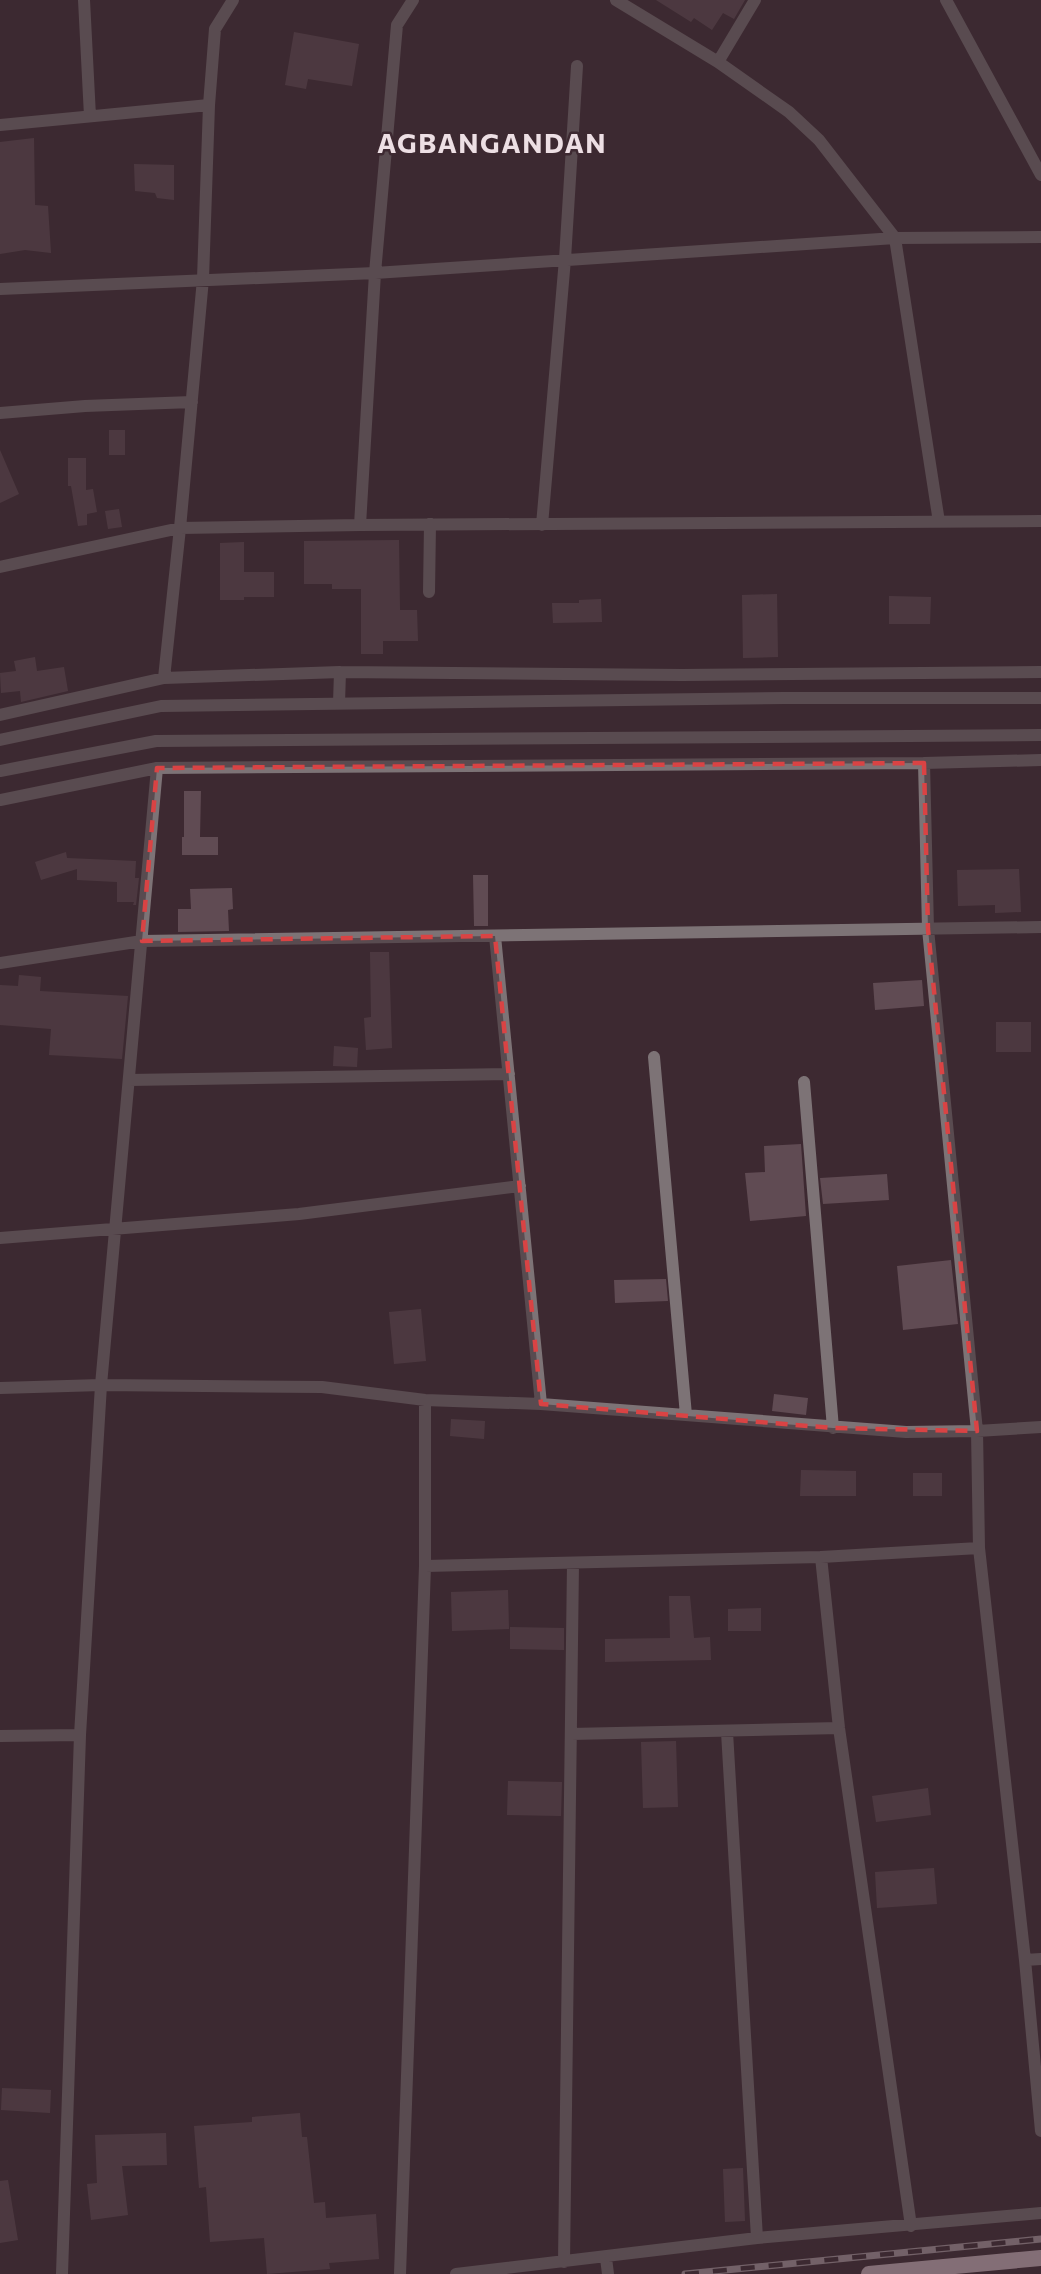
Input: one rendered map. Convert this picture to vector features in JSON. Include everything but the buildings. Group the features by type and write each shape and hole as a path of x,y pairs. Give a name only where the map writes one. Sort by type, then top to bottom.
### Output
{"highway":[{"path":"869,2274 1041,2258"}],"street":[{"path":"84,0 90,116"},
{"path":"164,678 203,279 215,29 233,0"},
{"path":"360,525 375,273 398,25 413,0"},
{"path":"616,0 718,62 789,112 819,140 896,238 939,522"},
{"path":"718,62 755,0"},
{"path":"946,0 1041,175"},
{"path":"542,525 565,260 577,66"},
{"path":"0,125 210,105"},
{"path":"0,289 375,273 896,238 1041,237"},
{"path":"0,413 15,410 192,402"},
{"path":"0,567 180,528 430,524 1041,521"},
{"path":"429,592 430,524"},
{"path":"339,702 340,672"},
{"path":"0,715 164,678 340,672 682,675 1041,672"},
{"path":"0,740 161,706 339,702 1041,698"},
{"path":"0,771 156,741 1041,735"},
{"path":"0,800 157,768 924,763 1041,760"},
{"path":"924,763 928,929 977,1431 979,1548 1025,1960 1041,2131"},
{"path":"62,2274 80,1735 101,1385 157,768"},
{"path":"0,963 142,941 1041,927"},
{"path":"495,936 541,1404"},
{"path":"654,1057 686,1415"},
{"path":"129,1080 509,1074"},
{"path":"804,1082 833,1428"},
{"path":"0,1238 299,1214 520,1186"},
{"path":"0,1388 101,1385 322,1387 425,1400 541,1404 833,1428 906,1432 1041,1427"},
{"path":"400,2274 425,1566 425,1400"},
{"path":"425,1566 821,1557 979,1548"},
{"path":"821,1557 839,1728 910,2226"},
{"path":"564,2262 573,1564"},
{"path":"571,1734 839,1728"},
{"path":"727,1732 757,2238"},
{"path":"0,1736 80,1735"},
{"path":"1025,1960 1041,1959"},
{"path":"456,2274 606,2258 757,2238 910,2226 1041,2212"},
{"path":"606,2258 608,2274"}],"highlighted area":[{"path":"924,763 928,929 977,1431 833,1428 541,1404 495,936 142,941 157,768"}],"railway":[{"path":"685,2274 1041,2239"}],"district":[{"name":"AGBANGANDAN","path":"492,144"}]}
